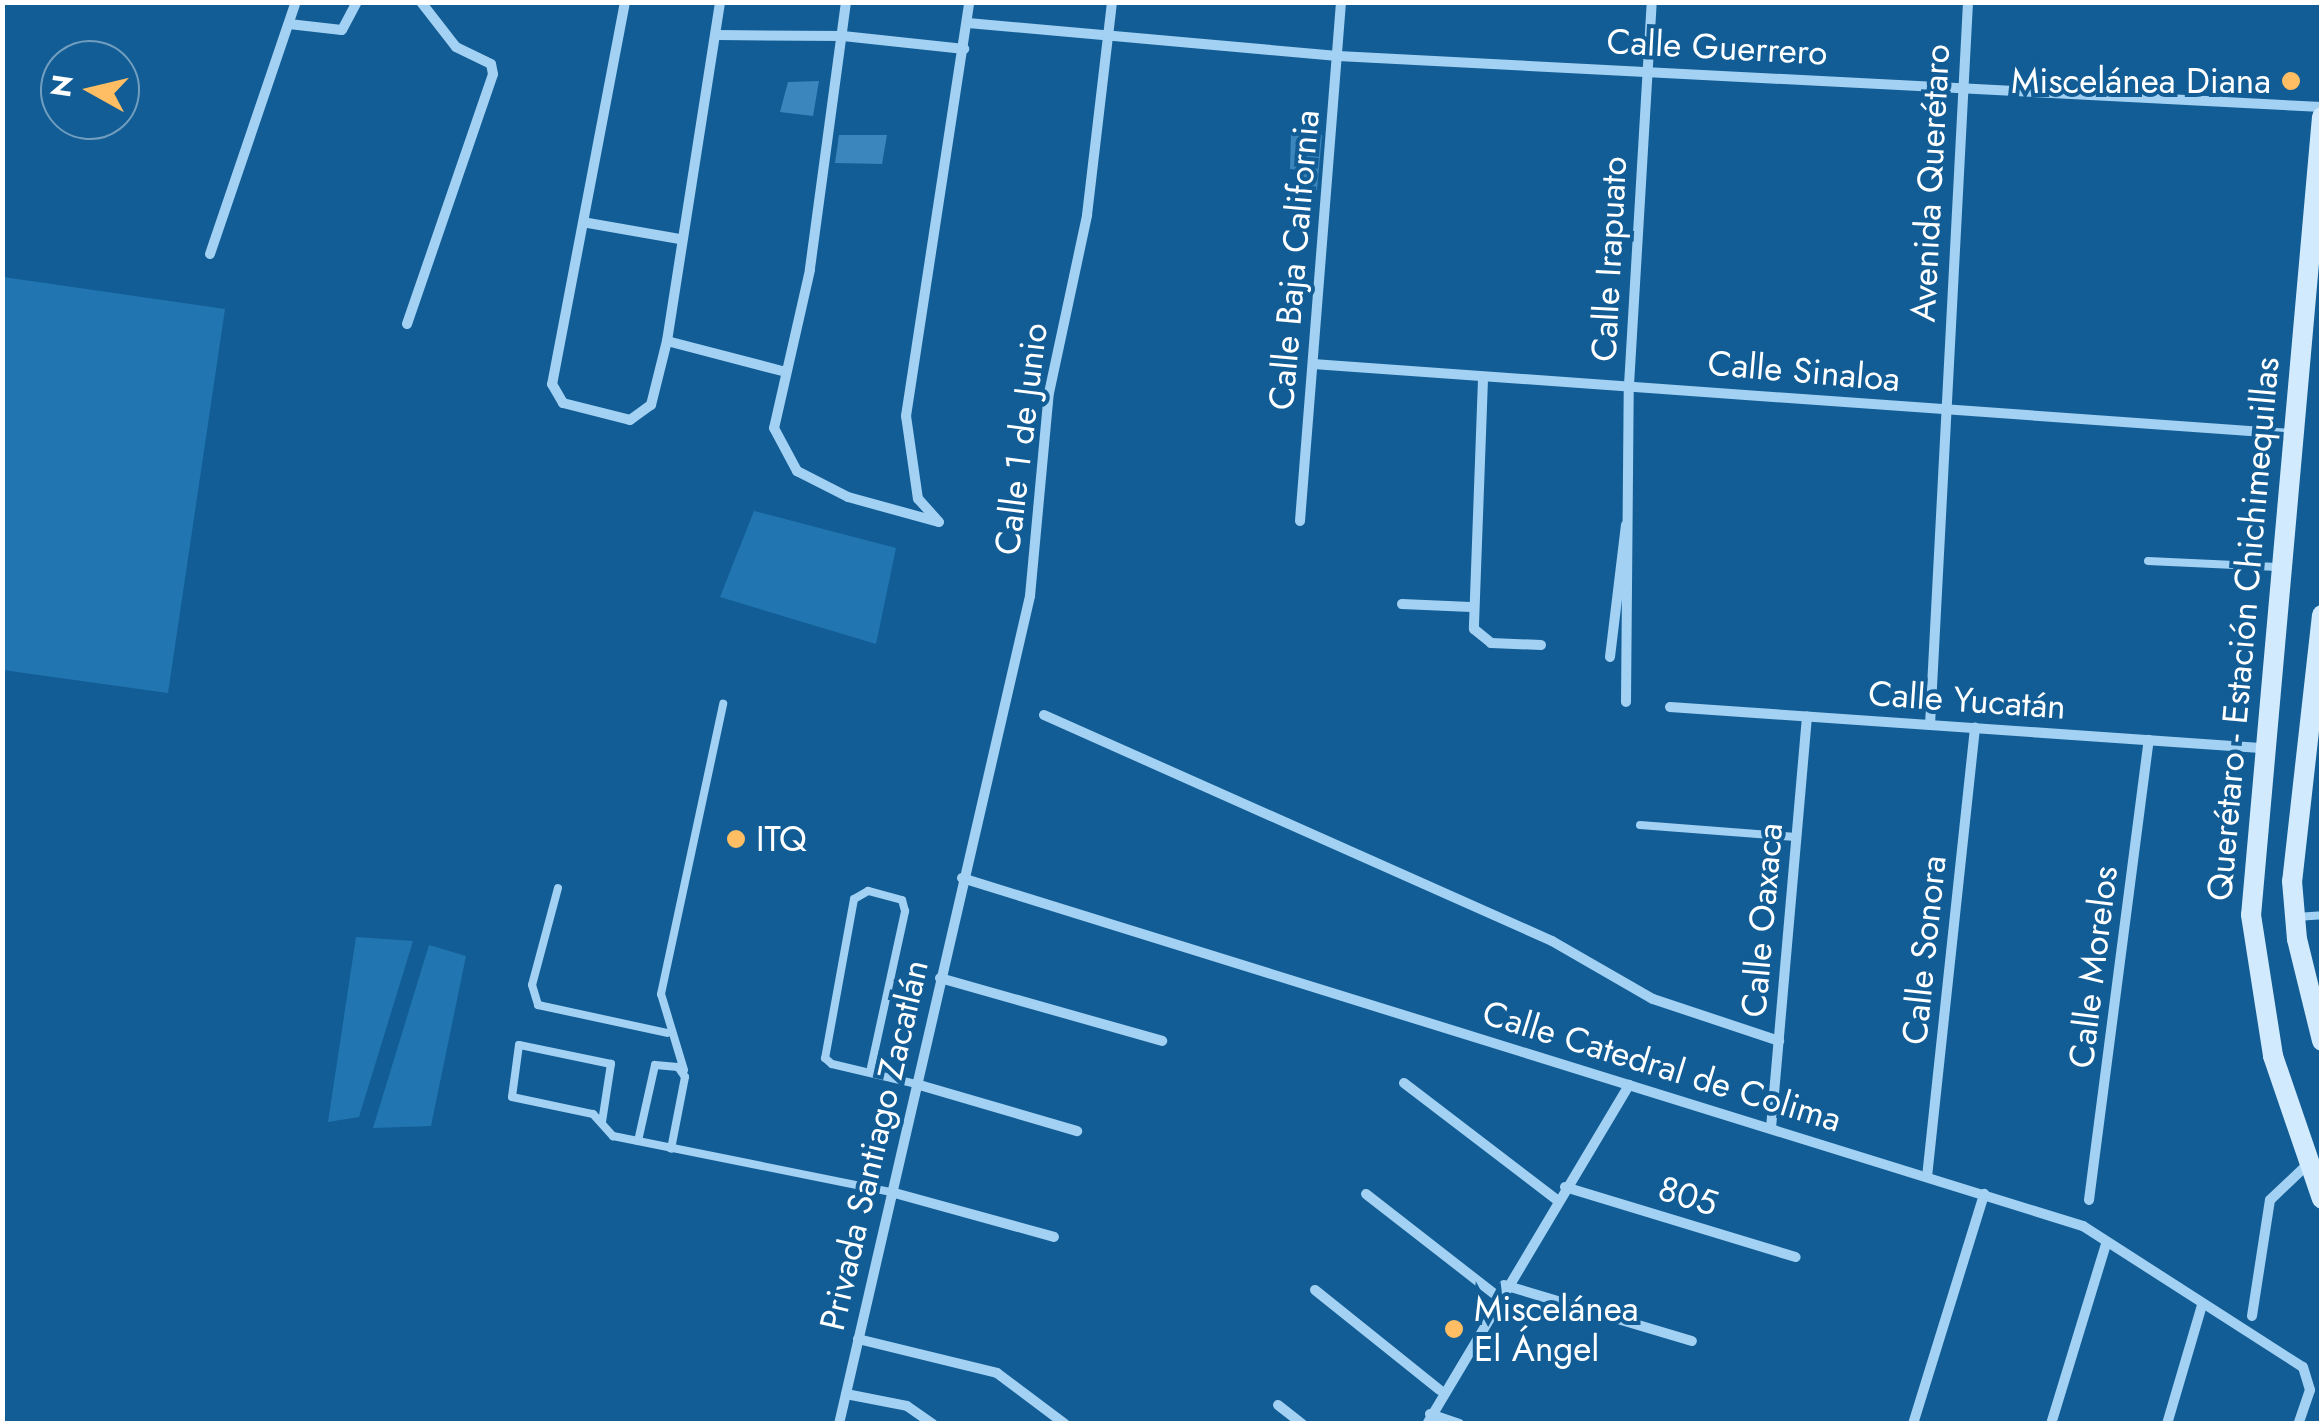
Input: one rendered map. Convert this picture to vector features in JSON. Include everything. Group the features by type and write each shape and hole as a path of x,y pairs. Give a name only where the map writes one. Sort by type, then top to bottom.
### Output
{"main road":[{"name":"Querétaro - Estación Chichimequillas","path":"2322,116 2261,748 2251,915 2273,1056 2322,1199"},
{"name":"Querétaro - Estación Chichimequillas","path":"2322,615 2295,917 2322,1041"}],"street":[{"path":"210,254 296,2"},
{"path":"290,24 319,34 342,30 358,2"},
{"path":"407,324 494,74 491,64 456,47 421,2"},
{"path":"625,2 554,396 578,409 642,416 666,340 720,2"},
{"path":"846,2 810,270 782,371 774,428 797,471 848,498 939,522 918,499 906,416 969,2"},
{"name":"Calle 1 de Junio","path":"962,878 1030,596 1049,394 1087,215 1112,2"},
{"name":"Calle Baja California","path":"1300,521 1341,2"},
{"name":"Calle Irapuato","path":"1626,702 1629,385 1652,2"},
{"name":"Avenida Querétaro","path":"1930,725 1968,2"},
{"name":"Calle Guerrero","path":"968,22 1110,41 1338,56 2322,108"},
{"path":"717,35 843,36 964,49"},
{"path":"588,223 680,239"},
{"path":"666,340 782,371"},
{"name":"Calle Sinaloa","path":"1313,364 2291,434"},
{"path":"1483,378 1472,607 1480,640 1541,645"},
{"name":"Calle Irapuato","path":"1610,657 1616,561 1628,518"},
{"path":"1402,604 1472,607"},
{"name":"Calle Yucatán","path":"1670,707 2261,748"},
{"path":"1044,715 1552,942 1652,999 1779,1041"},
{"name":"Calle Oaxaca","path":"1770,1128 1807,717"},
{"name":"Calle Sonora","path":"1927,1177 1976,728"},
{"name":"Calle Morelos","path":"2088,1200 2150,740"},
{"name":"Privada Santiago Zacatlán","path":"839,1424 962,878"},
{"name":"Calle Catedral de Colima","path":"962,878 2083,1226 2310,1378 2298,1424"},
{"path":"940,978 1162,1041"},
{"path":"1404,1083 1557,1200"},
{"path":"916,1084 1078,1131"},
{"path":"1459,1424 1428,1419 1440,1390 1629,1084"},
{"path":"2252,1316 2270,1200 2308,1164"},
{"name":"805","path":"1565,1187 1796,1257"},
{"path":"892,1192 1054,1237"},
{"path":"1366,1194 1501,1291 1692,1341"},
{"path":"1913,1424 1984,1194"},
{"path":"2051,1424 2106,1244"},
{"path":"1314,1290 1440,1390"},
{"path":"2167,1424 2202,1306"},
{"path":"858,1339 998,1373 1065,1424"},
{"path":"846,1394 907,1406 934,1424"},
{"path":"1278,1405 1302,1424"}],"lane":[{"path":"2148,561 2278,567"},
{"path":"671,1148 684,1070 666,1033 664,964 723,704"},
{"path":"1640,825 1796,837"},
{"path":"558,888 532,985 538,1005 666,1033"},
{"path":"870,1072 905,911 902,900 868,890 854,899 823,1050 832,1064 916,1084"},
{"path":"2295,917 2322,915"},
{"path":"602,1122 611,1064 519,1044 508,1094 602,1122 613,1136 892,1192"},
{"path":"638,1141 655,1064 684,1070"}],"shaded area":[{"path":"3,277 225,309 168,693 3,670"},
{"path":"754,511 896,548 876,644 720,597"},
{"path":"356,937 413,941 359,1117 328,1122"},
{"path":"429,945 466,956 431,1126 373,1128"}],"building":[{"path":"819,81 813,116 780,112 788,82"},
{"path":"1291,130 1322,135 1317,190 1292,189 1298,170 1290,169"},
{"path":"839,135 887,135 882,164 835,163"}],"place":[{"name":"Miscelánea Diana","path":"2291,81"},
{"name":"ITQ","path":"736,839"},
{"name":"Miscelánea El Ángel","path":"1454,1329"}]}
